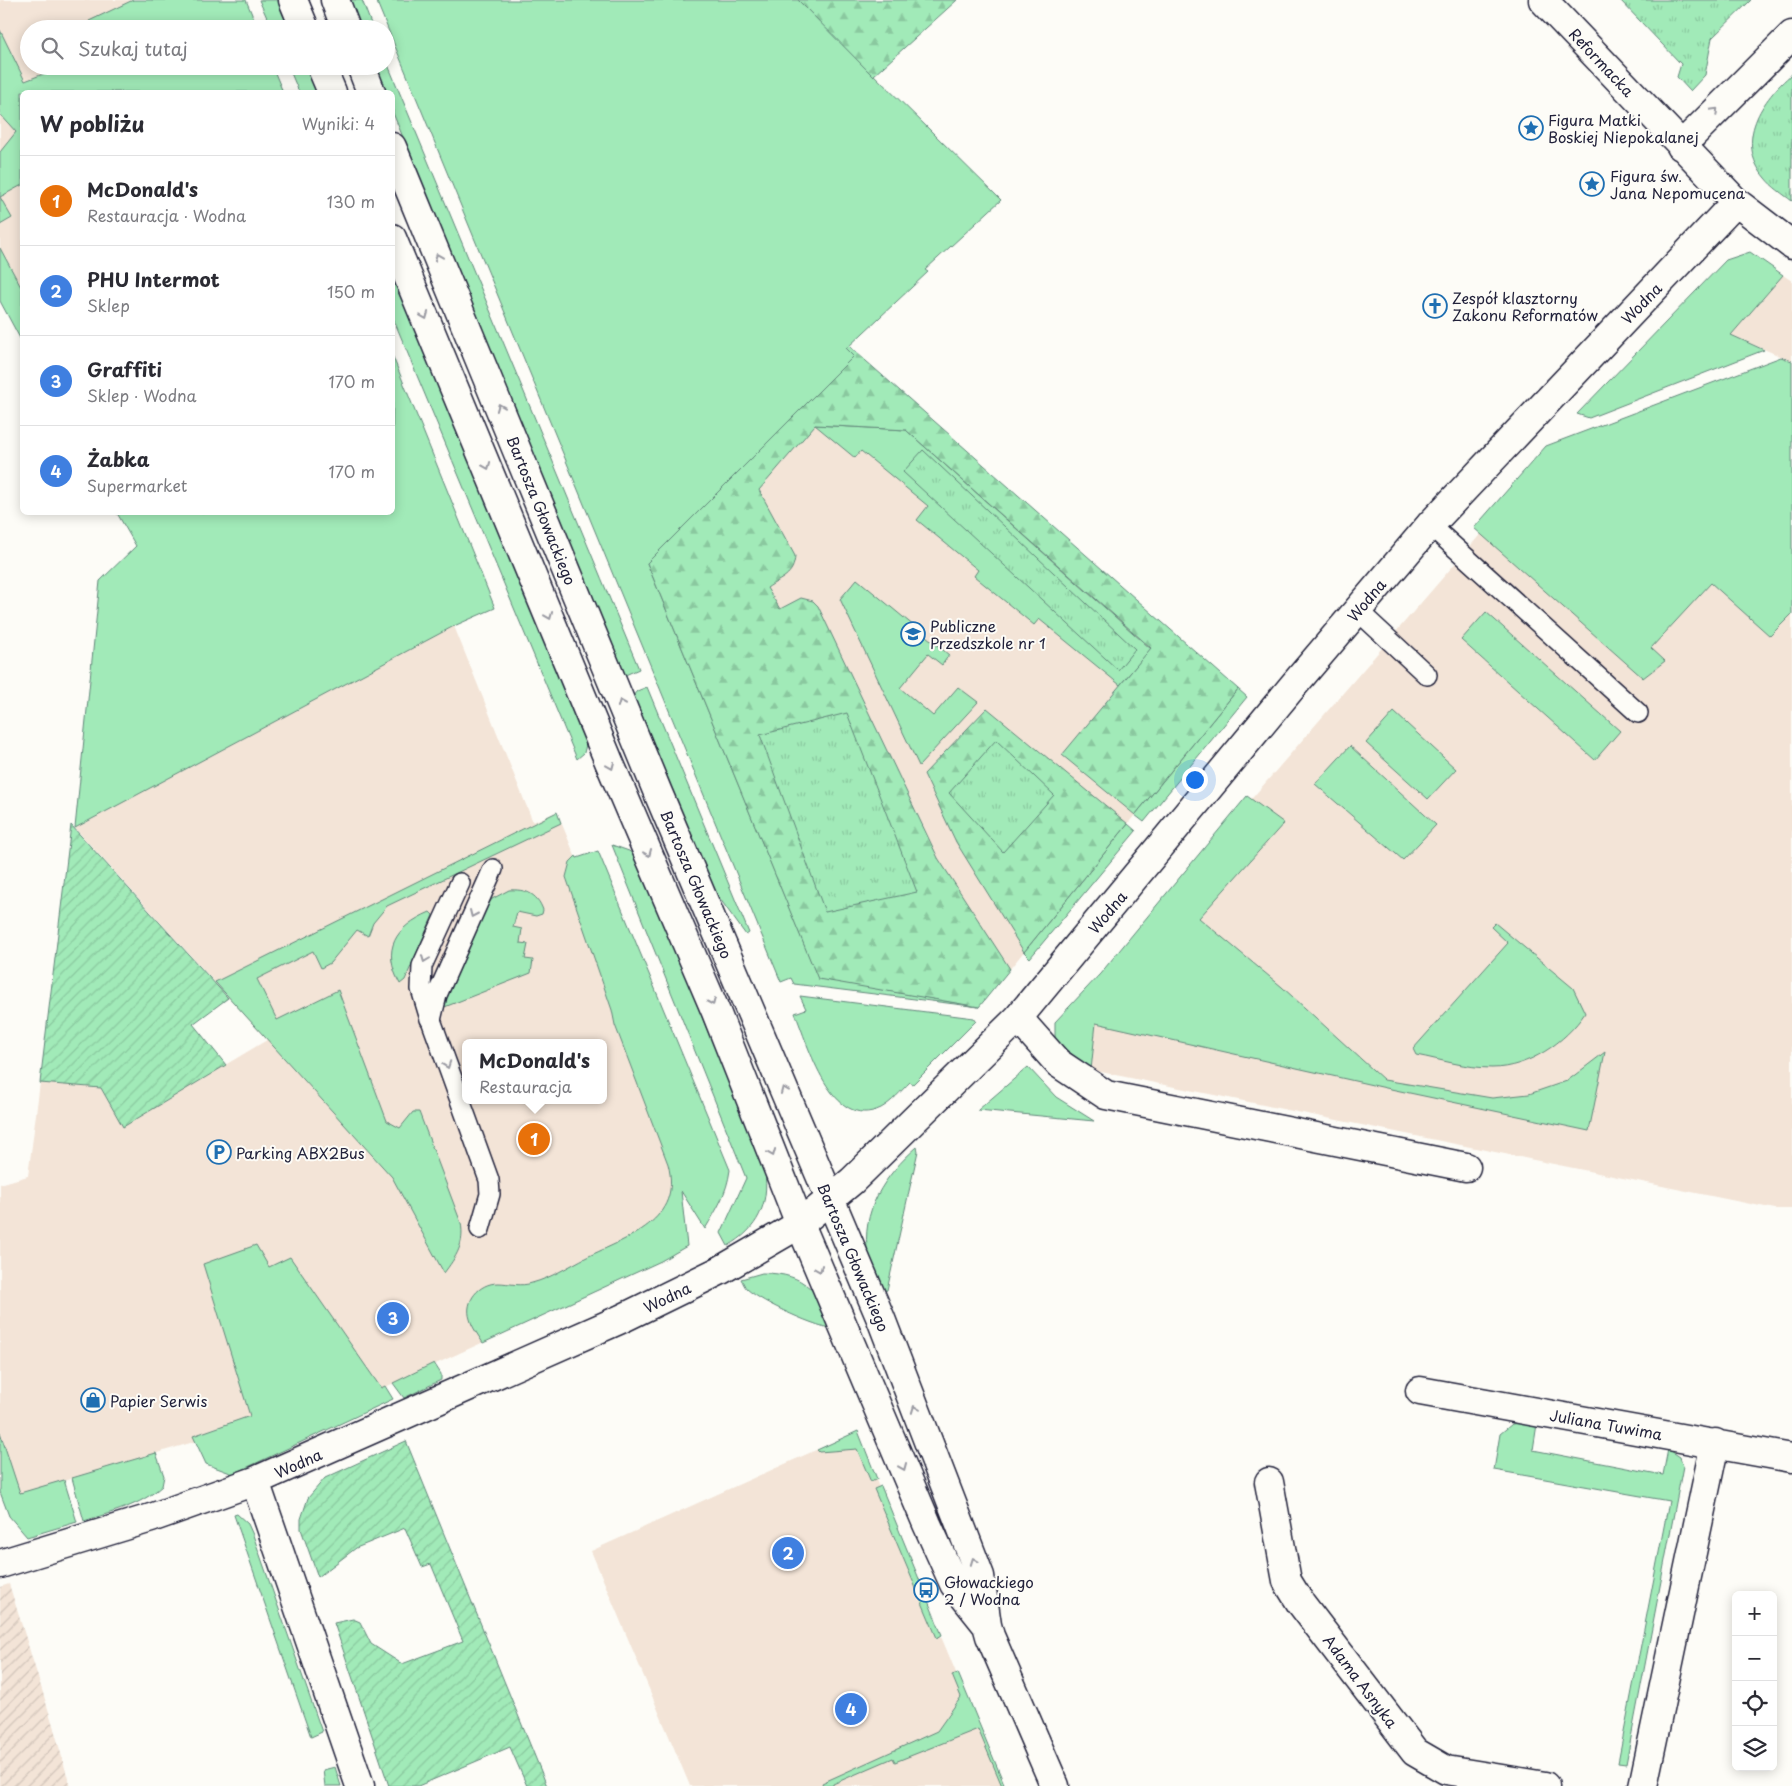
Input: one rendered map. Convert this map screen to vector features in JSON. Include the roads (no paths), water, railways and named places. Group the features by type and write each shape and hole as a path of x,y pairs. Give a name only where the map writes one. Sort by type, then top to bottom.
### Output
{"street":[{"path":"293,0 301,20"},
{"path":"335,0 343,20"},
{"name":"Reformacka","path":"1543,0 1736,202 1792,245"},
{"path":"1681,146 1792,35"},
{"path":"324,75 331,90"},
{"path":"364,75 370,90"},
{"name":"Bartosza Głowackiego","path":"395,154 658,794 881,1319 980,1576 987,1625 1055,1786"},
{"name":"Wodna","path":"0,1564 151,1518 255,1482 621,1319 721,1270 800,1224 830,1200 1018,1018 1357,610 1430,525 1736,202"},
{"name":"Bartosza Głowackiego","path":"395,245 606,754 716,1012 800,1224 954,1584 987,1625"},
{"path":"1018,1018 1058,1063 1106,1096 1466,1167"},
{"name":"Juliana Tuwima","path":"1420,1391 1792,1458"},
{"path":"1643,1786 1715,1444"},
{"name":"Wodna","path":"255,1482 360,1786"},
{"name":"Adama Asnyka","path":"1270,1482 1287,1580 1300,1602 1415,1752 1446,1770 1545,1786"}],"lane":[{"path":"1430,525 1638,713"},
{"path":"1357,610 1427,675"},
{"path":"431,1020 444,979 493,869"},
{"path":"460,883 422,966 421,988 489,1180 490,1194 480,1229"}],"place":[{"name":"Figura Matki Boskiej Niepokalanej","path":"1531,128"},
{"name":"Figura św. Jana Nepomucena","path":"1592,184"},
{"name":"Zespół klasztorny Zakonu Reformatów","path":"1435,306"},
{"name":"Publiczne Przedszkole nr 1","path":"913,634"},
{"name":"McDonald's","path":"534,1139"},
{"name":"Parking ABX2Bus","path":"219,1152"},
{"name":"Graffiti","path":"393,1318"},
{"name":"Papier Serwis","path":"93,1400"},
{"name":"PHU Intermot","path":"788,1553"},
{"name":"Głowackiego 2 / Wodna","path":"926,1590"},
{"name":"Żabka","path":"851,1709"}]}
